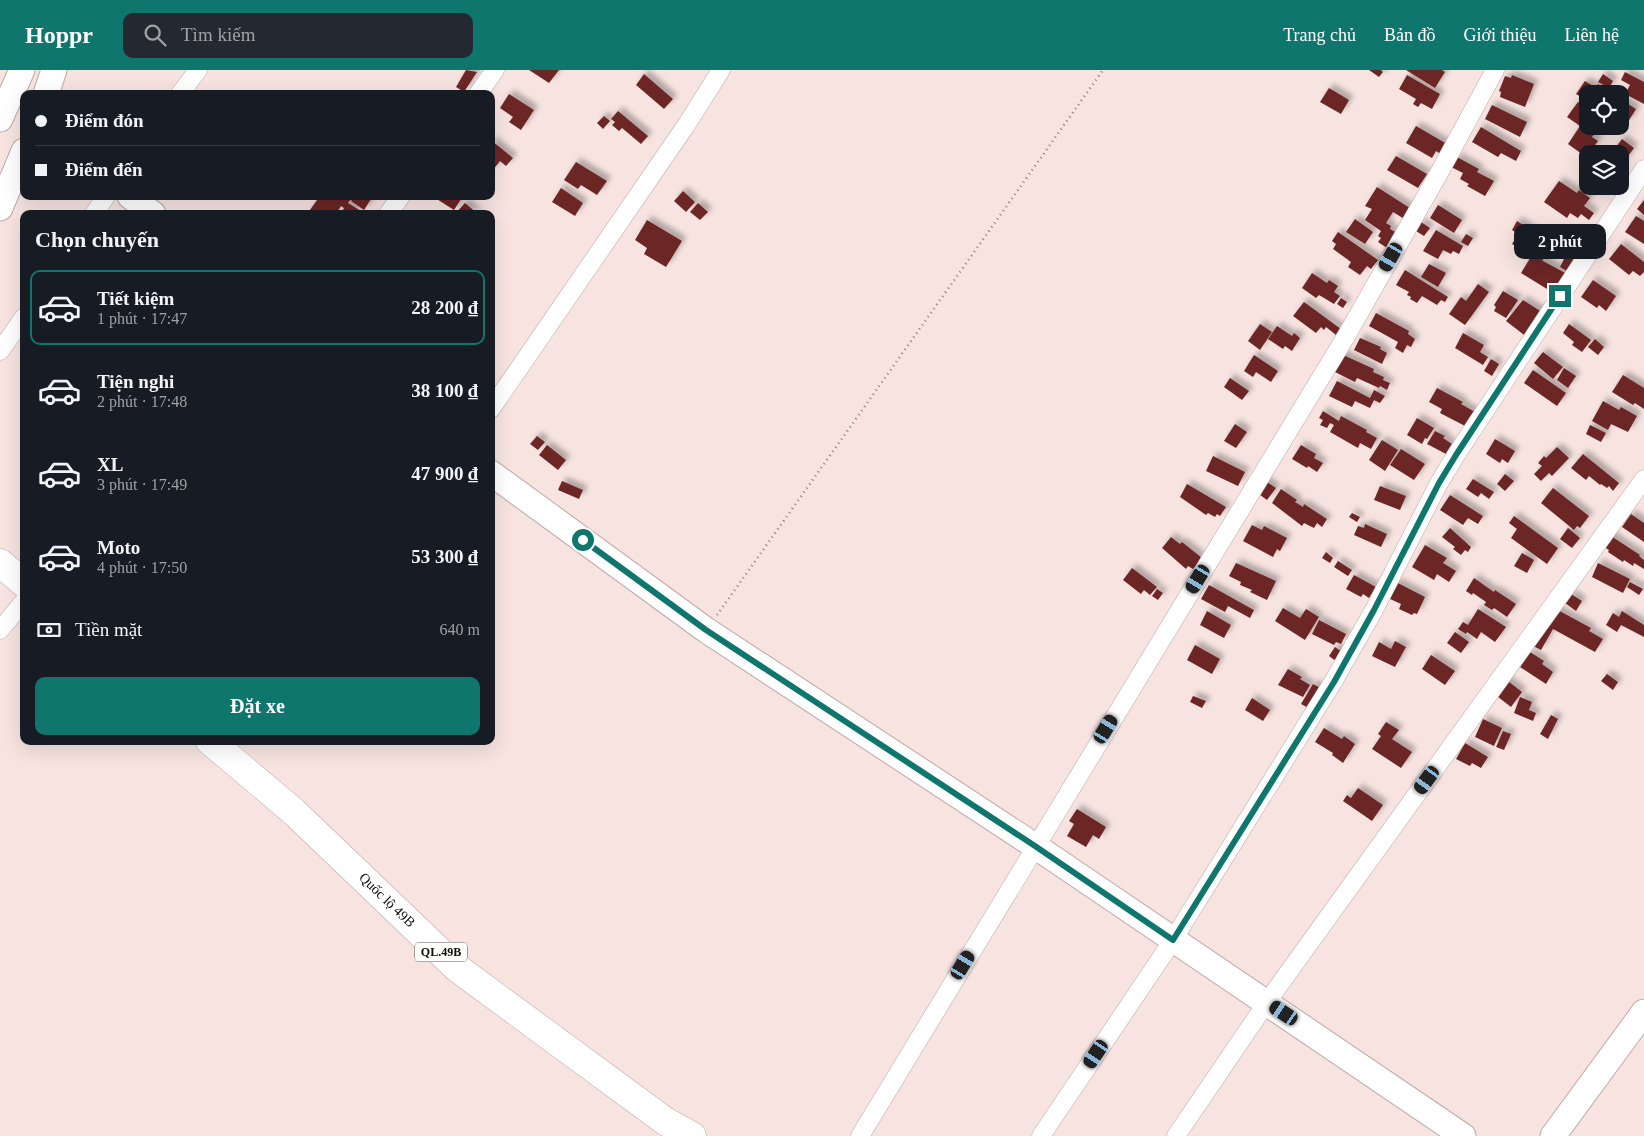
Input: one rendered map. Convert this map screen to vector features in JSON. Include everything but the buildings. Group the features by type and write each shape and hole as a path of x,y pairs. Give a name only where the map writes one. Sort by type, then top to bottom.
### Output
{"main road":[{"path":"0,563 20,580"},
{"name":"Quốc lộ 49B","path":"215,745 294,812 458,968 666,1121 692,1136"}],"street":[{"path":"8,109 22,70"},
{"path":"47,90 54,70"},
{"path":"183,90 198,70"},
{"path":"481,90 495,70"},
{"path":"495,403 681,132 721,70"},
{"path":"860,1136 1345,338 1438,176 1494,70"},
{"path":"0,208 20,160"},
{"path":"1041,1136 1173,940 1334,682 1374,610 1439,483 1644,169"},
{"path":"135,200 149,210"},
{"path":"0,352 20,323"},
{"path":"495,476 706,630 1035,846 1462,1136"},
{"path":"1176,1136 1267,1002 1644,479"},
{"path":"0,630 20,606"},
{"path":"1553,1136 1644,1012"}],"path":[{"path":"706,630 1103,70"}],"route":[{"path":"583,540 706,630 1035,846 1173,940 1334,682 1374,610 1439,483 1560,296"}]}
